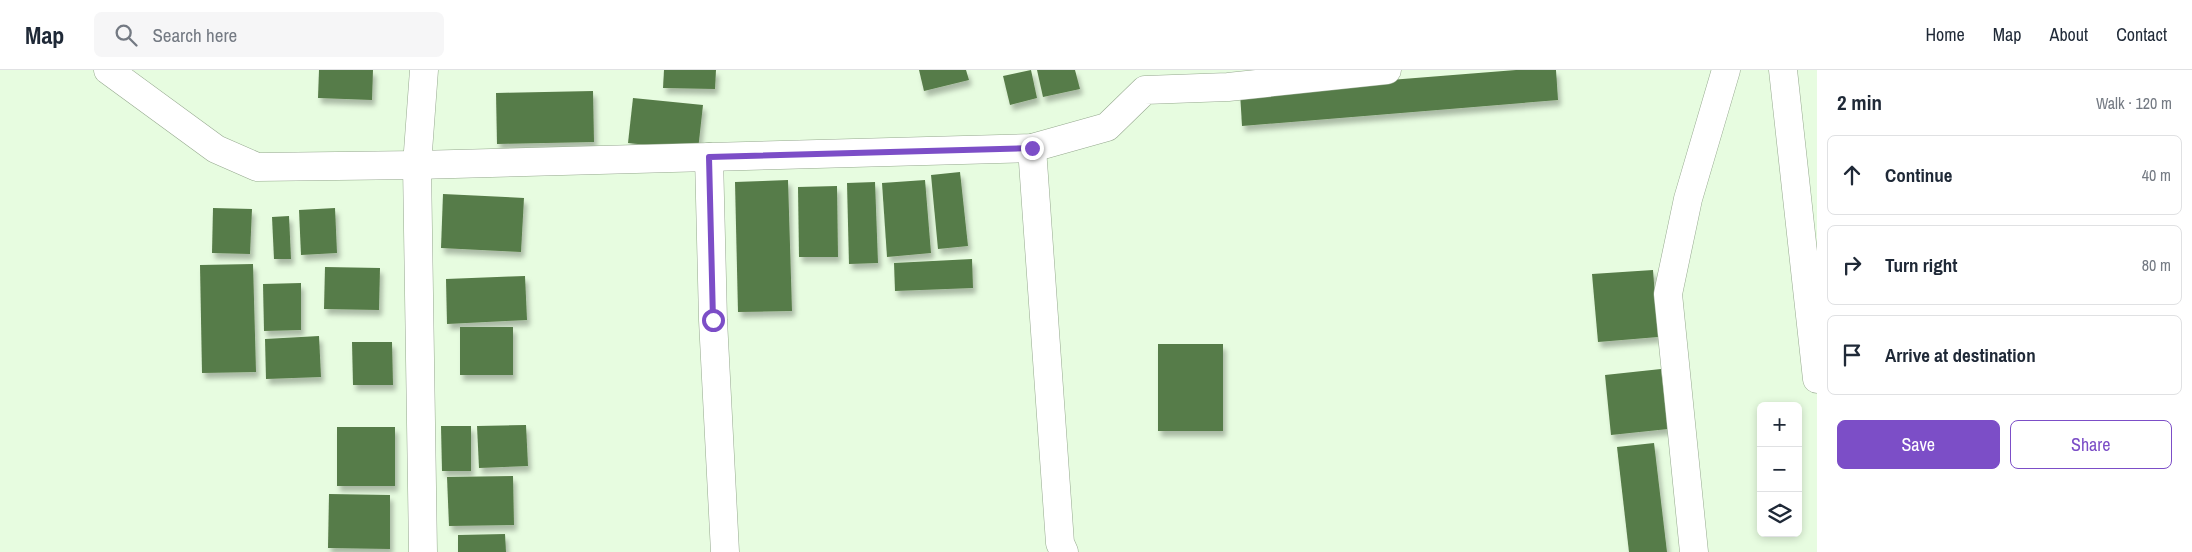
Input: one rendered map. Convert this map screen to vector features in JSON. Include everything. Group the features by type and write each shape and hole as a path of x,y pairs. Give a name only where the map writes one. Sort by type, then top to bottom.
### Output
{"street":[{"path":"108,70 216,150 257,167 418,165 1032,148 1107,127 1143,80 1228,87 1387,70"},
{"path":"423,552 418,165 424,70"},
{"path":"1694,552 1668,294 1688,199 1726,70"},
{"path":"1783,70 1817,379"},
{"path":"1032,148 1060,543 1064,552"},
{"path":"709,157 713,320 725,552"}],"building":[{"path":"319,70 373,70 372,100 318,98"},
{"path":"664,70 716,70 715,89 663,88"},
{"path":"919,70 966,70 969,80 924,91"},
{"path":"1031,70 1037,98 1010,105 1003,76"},
{"path":"1037,70 1075,70 1080,89 1043,97"},
{"path":"1516,70 1556,70 1558,100 1242,126 1240,92"},
{"path":"593,91 594,142 497,144 496,93"},
{"path":"633,98 703,105 698,150 628,143"},
{"path":"960,172 968,246 938,249 931,175"},
{"path":"788,180 792,311 738,312 735,182"},
{"path":"925,180 931,253 887,257 882,183"},
{"path":"875,182 878,263 849,264 847,183"},
{"path":"837,186 838,257 799,257 798,187"},
{"path":"443,194 524,198 521,252 441,248"},
{"path":"213,208 252,209 250,254 212,253"},
{"path":"335,208 337,253 301,255 299,210"},
{"path":"289,216 291,259 274,259 272,217"},
{"path":"972,259 973,288 895,291 894,263"},
{"path":"253,264 256,372 202,373 200,265"},
{"path":"325,267 380,268 379,310 324,309"},
{"path":"1653,270 1658,337 1598,342 1592,274"},
{"path":"525,276 527,320 447,324 446,279"},
{"path":"301,283 301,330 264,331 263,284"},
{"path":"460,327 513,327 513,375 460,375"},
{"path":"319,336 321,377 266,379 265,339"},
{"path":"352,342 392,342 393,385 353,385"},
{"path":"1158,344 1223,344 1223,431 1158,431"},
{"path":"1661,369 1668,429 1611,435 1605,375"},
{"path":"526,425 528,466 479,468 477,426"},
{"path":"441,426 471,426 471,471 442,471"},
{"path":"337,427 395,427 395,486 337,486"},
{"path":"1654,443 1667,552 1629,552 1617,447"},
{"path":"513,476 514,525 449,526 447,477"},
{"path":"329,494 390,495 390,549 328,548"},
{"path":"505,534 506,552 458,552 458,535"}],"route":[{"path":"713,320 709,157 1032,148"}]}
